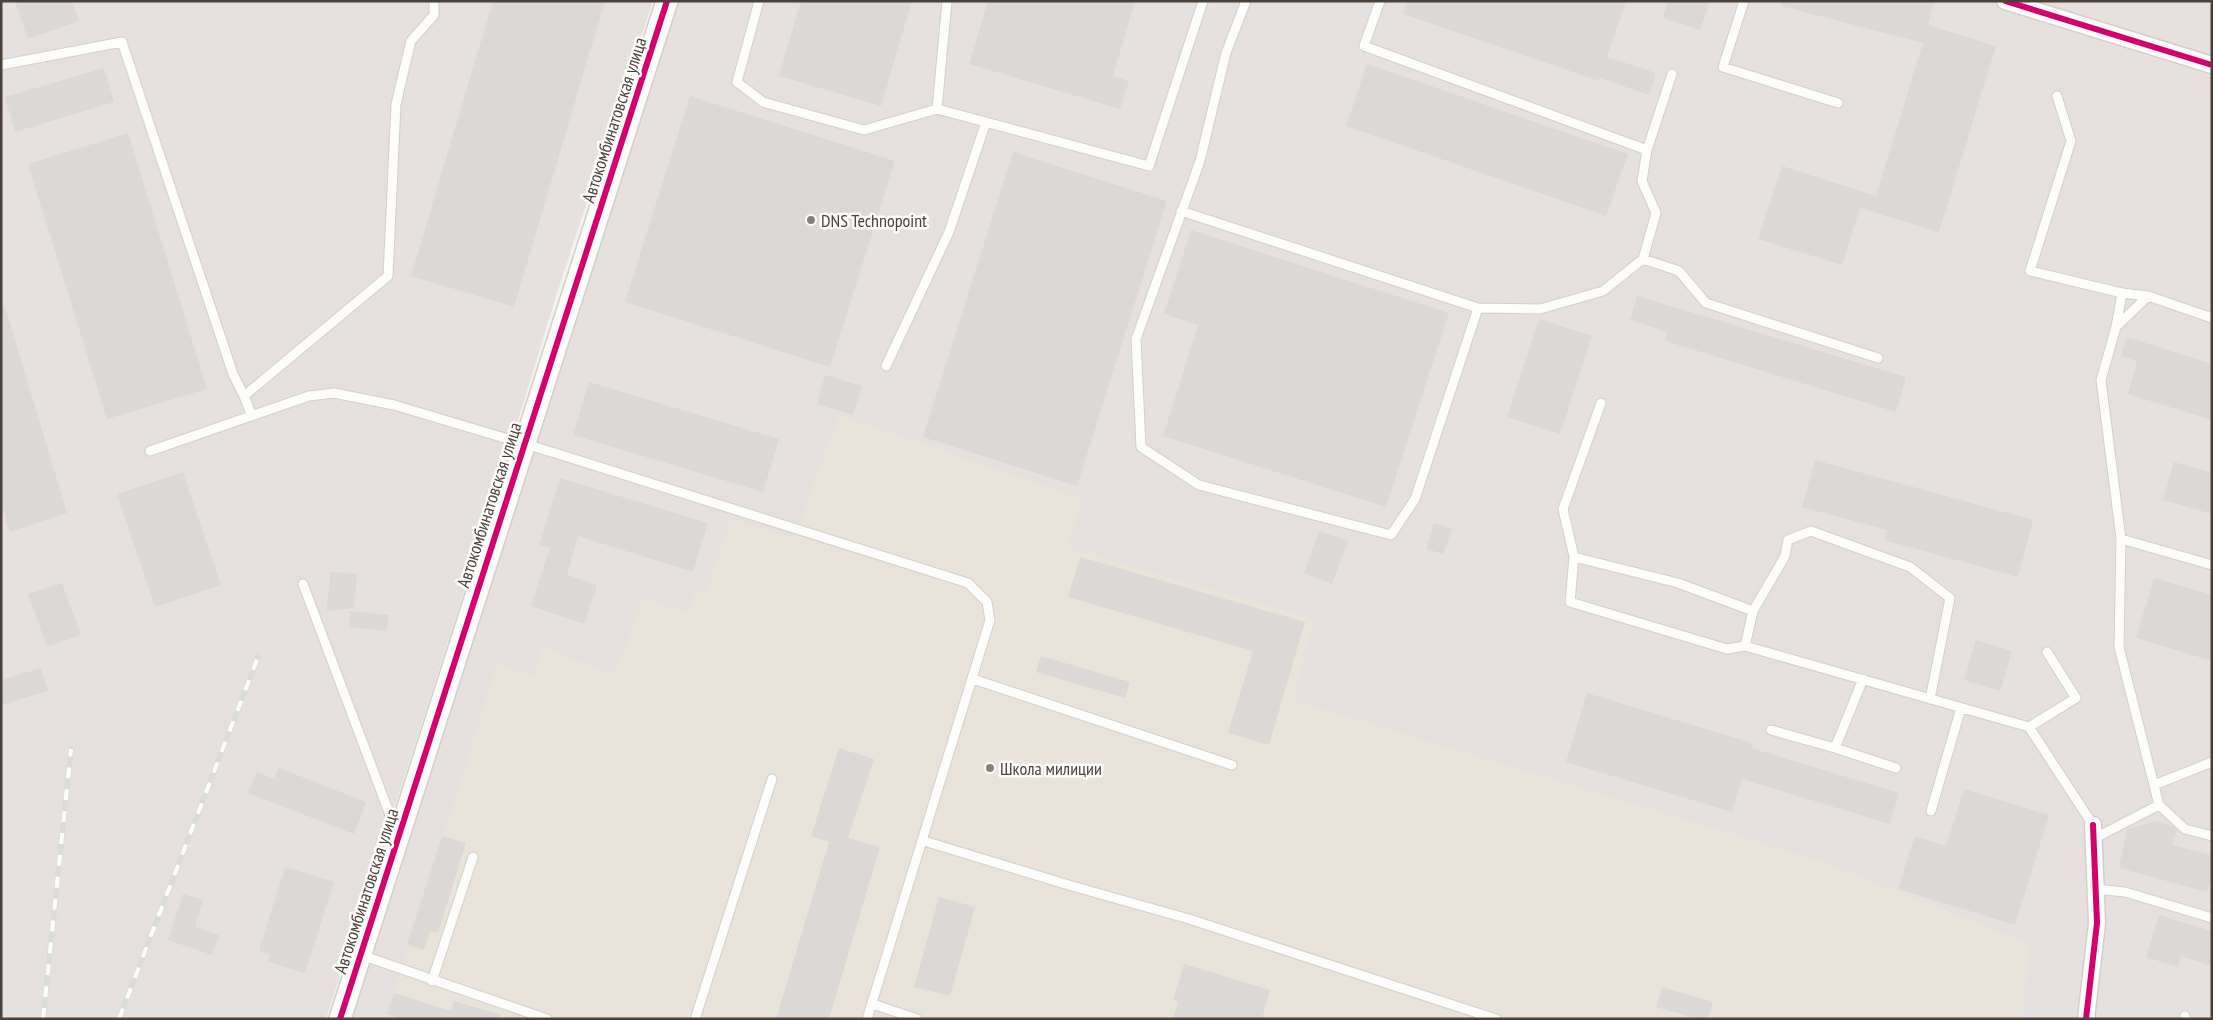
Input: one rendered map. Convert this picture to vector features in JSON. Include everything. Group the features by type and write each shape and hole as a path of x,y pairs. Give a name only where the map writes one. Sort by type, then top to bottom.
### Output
{"street":[{"name":"Автокомбинатовская улица","path":"340,1019 667,1"},
{"path":"2005,1 2212,65"},
{"path":"2086,1019 2097,923 2094,831"}],"lane":[{"path":"244,396 388,276 396,104 411,41 434,15 434,1"},
{"path":"759,1 737,82 763,102 864,130 937,109 1149,166 1203,1"},
{"path":"937,109 947,1"},
{"path":"1246,1 1226,53 1200,161 1136,339 1141,447 1199,485 1391,535 1415,499 1478,308"},
{"path":"1380,1 1364,46 1647,150"},
{"path":"1744,1 1723,67 1838,103"},
{"path":"1,65 122,42 233,374 252,416"},
{"path":"1181,211 1478,308 1540,309 1603,291 1643,259 1656,213 1642,181 1647,150 1672,74"},
{"path":"2057,96 2072,141 2030,271 2122,293 2148,296 2212,318"},
{"path":"886,366 949,232 986,122"},
{"path":"1643,259 1678,271 1706,303 1878,358"},
{"path":"2122,293 2116,327 2101,380 2121,539 2119,647 2158,805 2185,829 2212,836"},
{"path":"2116,327 2148,296"},
{"path":"150,451 309,396 334,393 394,406 524,444 968,583 987,602 990,620 924,841 867,1019"},
{"path":"1601,403 1563,509 1574,557 1570,602 1727,649 1745,646 2029,727 2094,831 2158,805"},
{"path":"1745,646 1753,611 1785,556 1788,540 1811,531 1910,567 1950,598 1930,699"},
{"path":"2121,539 2212,565"},
{"path":"1574,557 1678,583 1753,611"},
{"path":"303,584 399,838"},
{"path":"2029,727 2076,698 2047,652"},
{"path":"973,679 1232,765"},
{"path":"1835,748 1863,679"},
{"path":"1931,811 1961,708"},
{"path":"1771,730 1896,768"},
{"path":"2154,785 2211,762"},
{"path":"696,1019 772,779"},
{"path":"924,841 1072,886 1189,918 1496,1019"},
{"path":"432,981 473,857"},
{"path":"2096,888 2125,892 2212,918"},
{"path":"361,955 547,1019"},
{"path":"873,1004 917,1019"}],"shaded area":[{"path":"1,1 653,1 557,293 481,540 326,1019 1,1019"},
{"path":"678,1 2212,1 2212,1019 351,1019"},
{"name":"Школа милиции","path":"839,415 1082,499 1068,548 1314,619 1293,700 1824,862 2030,944 2022,1019 386,1019 497,665 533,676 542,647 615,675 643,599 688,612 696,590 706,593 731,519 794,539"}],"building":[{"path":"15,1 72,1 79,21 28,39"},
{"path":"493,1 605,1 514,307 411,276"},
{"path":"801,1 912,1 881,106 779,76"},
{"path":"988,1 1135,1 1113,76 1129,81 1120,109 969,64"},
{"path":"1407,1 1626,1 1607,57 1656,73 1649,95 1600,78 1599,81 1403,14"},
{"path":"1668,1 1710,1 1700,30 1663,18"},
{"path":"1782,1 1934,1 1928,25 1996,46 1939,232 1860,208 1842,265 1758,239 1782,166 1876,196 1923,43 1781,6"},
{"path":"1367,64 1628,154 1606,216 1346,126"},
{"path":"104,68 114,102 15,132 5,97"},
{"path":"690,96 895,161 830,367 625,302"},
{"path":"128,133 207,389 107,419 28,164"},
{"path":"1013,152 1167,201 1077,486 923,437"},
{"path":"1191,230 1449,313 1386,507 1163,436 1198,325 1164,314"},
{"path":"1637,296 1906,377 1896,412 1665,341 1667,332 1630,320"},
{"path":"1,307 5,307 67,513 10,532 1,503"},
{"path":"1539,319 1592,336 1560,434 1507,417"},
{"path":"2127,337 2212,364 2212,420 2128,394 2137,361 2121,356"},
{"path":"825,375 862,386 853,415 817,404"},
{"path":"589,382 779,439 763,492 573,435"},
{"path":"1815,460 2033,520 2018,577 1884,540 1887,530 1802,507"},
{"path":"2174,462 2212,473 2212,514 2163,500"},
{"path":"183,472 221,585 155,607 117,494"},
{"path":"560,478 708,523 693,572 578,536 567,575 597,585 584,624 531,606 550,548 539,545"},
{"path":"1434,523 1452,528 1444,554 1426,549"},
{"path":"1319,531 1348,541 1332,584 1304,573"},
{"path":"1080,557 1305,622 1269,745 1228,733 1253,651 1068,597"},
{"path":"331,572 357,574 354,608 326,611"},
{"path":"2154,578 2212,595 2212,661 2136,638"},
{"path":"62,583 81,635 47,647 28,594"},
{"path":"350,611 389,615 387,631 349,627"},
{"path":"1976,640 2012,651 2000,691 1964,680"},
{"path":"1041,656 1130,682 1125,698 1036,672"},
{"path":"41,668 48,691 1,705 1,680"},
{"path":"1587,693 1752,743 1751,748 1899,793 1890,824 1742,779 1732,812 1566,762"},
{"path":"839,748 874,759 848,838 880,847 829,1019 776,1019 829,842 811,836"},
{"path":"279,768 366,802 354,834 248,793 257,772 274,779"},
{"path":"1964,789 2049,815 2015,925 1898,889 1915,836 1946,846"},
{"path":"2156,821 2173,826 2177,830 2172,845 2212,855 2212,876 2207,892 2119,868 2127,829"},
{"path":"442,836 466,843 438,933 430,931 424,950 407,945"},
{"path":"285,867 334,882 305,973 268,962 270,955 259,951"},
{"path":"183,894 203,900 195,927 219,935 212,955 168,940"},
{"path":"939,897 975,907 950,996 914,987"},
{"path":"2159,915 2212,931 2212,966 2181,956 2178,967 2146,957"},
{"path":"1184,964 1270,990 1262,1019 1173,1019 1178,1002 1173,1000"},
{"path":"1662,987 1713,1002 1708,1019 1698,1019 1656,1007"},
{"path":"394,993 451,1011 454,1001 501,1015 500,1019 401,1019 387,1014"}],"railway":[{"path":"119,1019 258,657"},
{"path":"43,1019 71,749"}],"cycle path":[{"path":"340,1019 667,1"},
{"path":"2005,1 2212,65"},
{"path":"2086,1019 2097,923 2093,825"}],"place":[{"name":"DNS Technopoint","path":"811,220"},
{"name":"Школа милиции","path":"990,768"}]}
